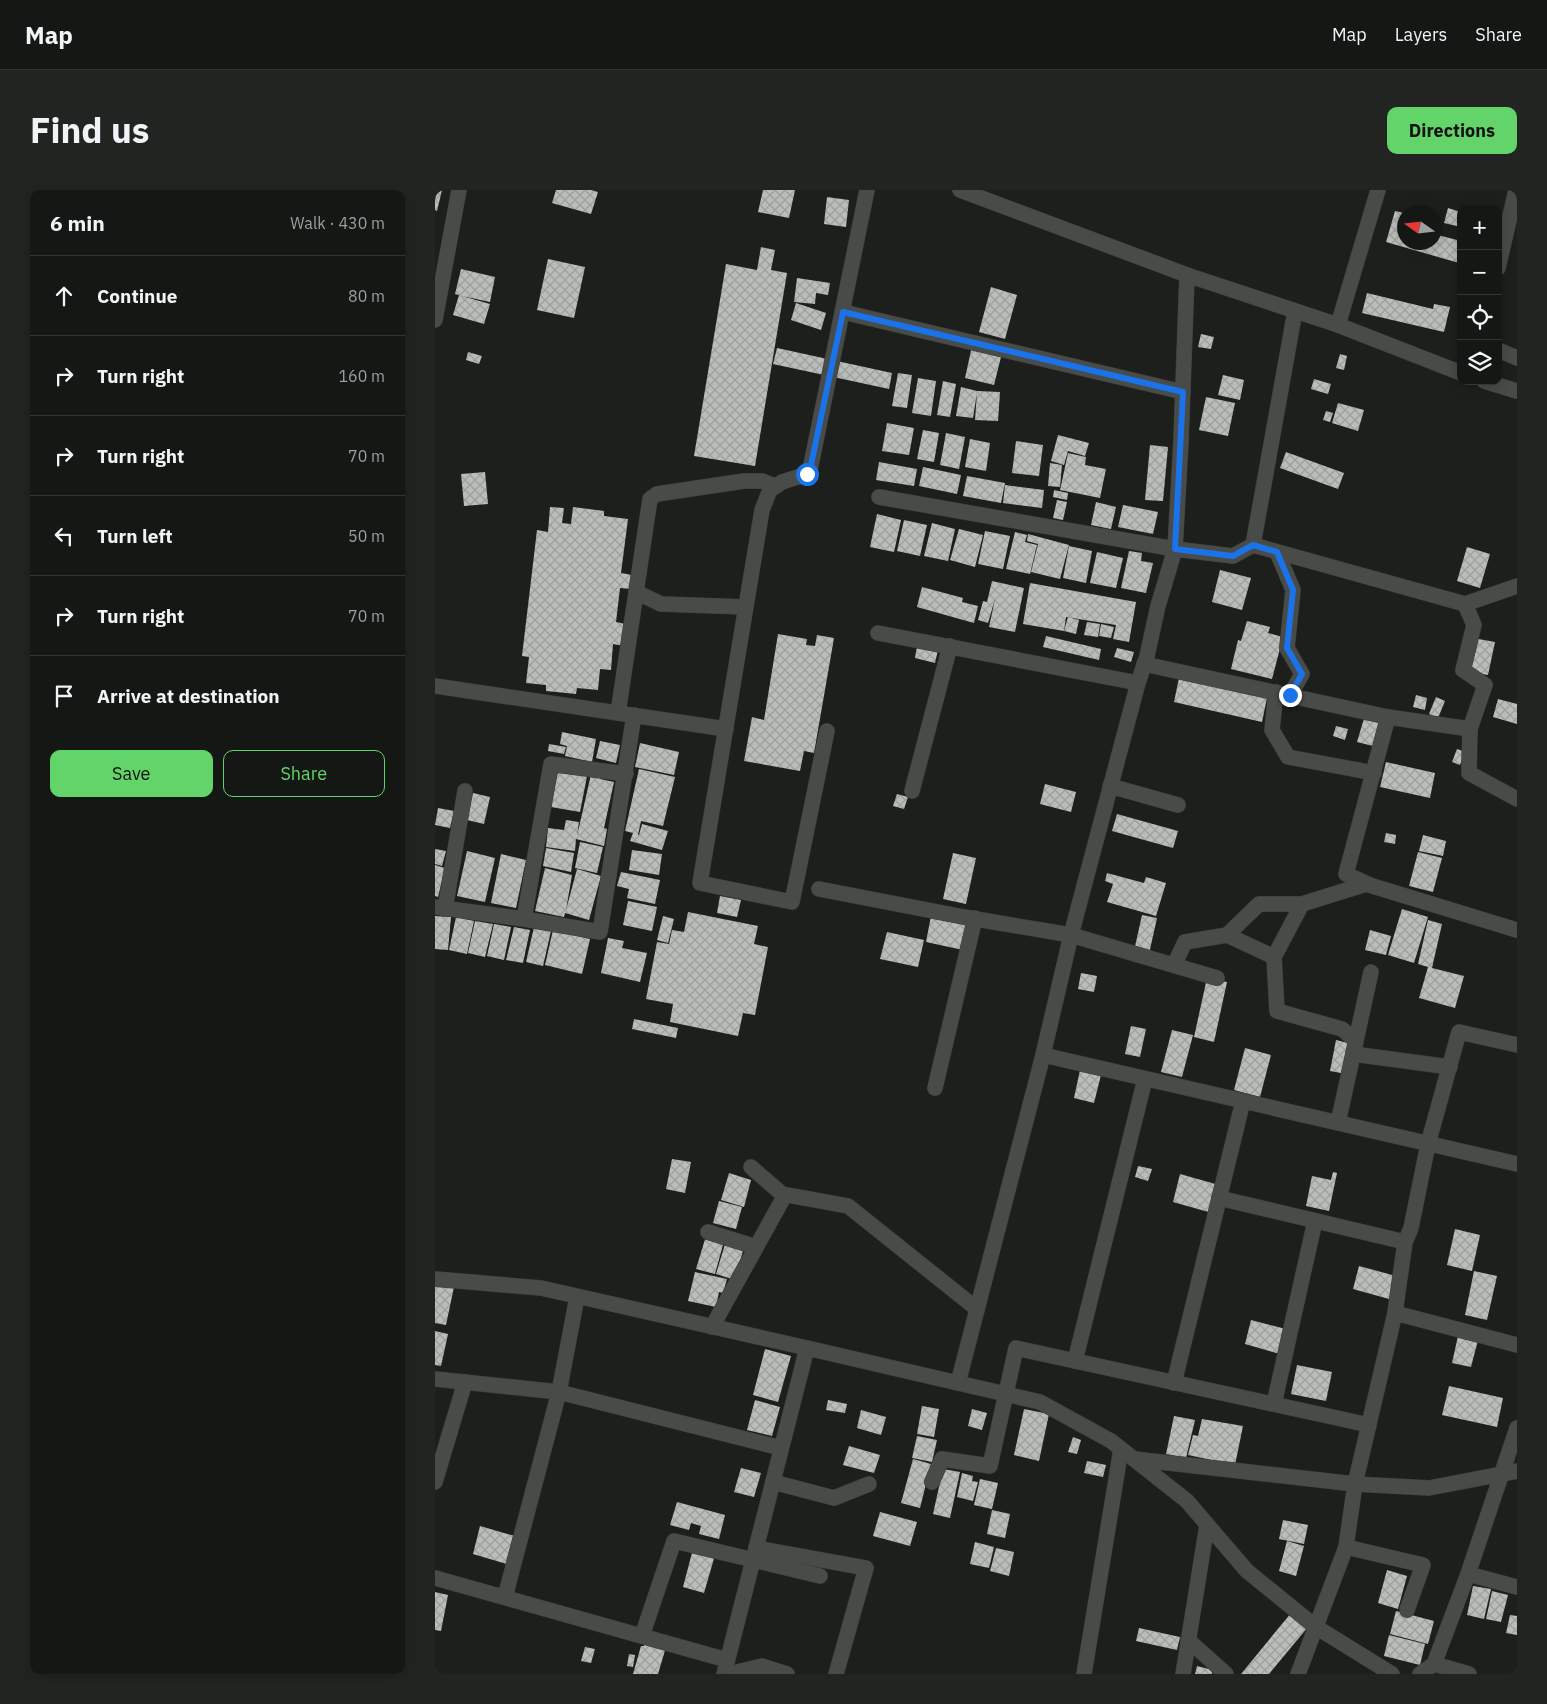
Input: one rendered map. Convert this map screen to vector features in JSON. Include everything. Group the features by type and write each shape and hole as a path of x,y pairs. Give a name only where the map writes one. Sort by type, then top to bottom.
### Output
{"street":[{"path":"435,320 440,268 459,190"},
{"path":"827,731 792,902 701,883 762,510 770,490 782,482 807,474 811,465 867,190"},
{"path":"959,190 1187,276 1338,326 1457,371"},
{"path":"1338,326 1378,190"},
{"path":"1502,251 1516,190"},
{"path":"958,1383 1043,1055 1071,935 1158,606 1175,549 1187,276"},
{"path":"1253,545 1295,311"},
{"path":"843,312 1183,392"},
{"path":"1502,352 1517,358"},
{"path":"1497,385 1517,391"},
{"path":"618,713 650,499 657,494 744,481 762,481 775,486"},
{"path":"879,497 1175,549 1233,556 1253,545 1465,604 1517,586"},
{"path":"1277,552 1293,590 1287,648 1302,674 1283,694 1272,730 1288,757 1374,773"},
{"path":"636,592 661,604 746,607"},
{"path":"1465,604 1474,625 1463,670 1485,685 1470,729 1469,773 1517,799"},
{"path":"878,633 1138,683"},
{"path":"912,791 950,646"},
{"path":"1144,664 1388,717 1470,729"},
{"path":"435,686 726,729"},
{"path":"465,791 440,908 600,932 634,716"},
{"path":"1388,717 1346,874 1370,885 1517,930"},
{"path":"524,920 551,764 626,774"},
{"path":"1110,786 1178,805"},
{"path":"1227,936 1259,904 1302,904 1366,884 1370,885"},
{"path":"819,889 1071,935 1217,978"},
{"path":"1302,904 1274,957 1277,1011 1342,1029 1355,1048 1449,1067"},
{"path":"935,1088 975,918"},
{"path":"1174,965 1185,942 1227,936 1274,957"},
{"path":"1338,1123 1371,972"},
{"path":"1298,1674 1346,1547 1355,1484 1395,1313 1405,1242 1411,1228 1428,1144 1459,1032 1517,1045"},
{"path":"1043,1055 1517,1164"},
{"path":"1075,1361 1145,1079"},
{"path":"1174,1382 1243,1101"},
{"path":"751,1167 782,1194 848,1206 977,1310"},
{"path":"713,1327 785,1195"},
{"path":"1219,1198 1405,1242"},
{"path":"1274,1404 1315,1221"},
{"path":"708,1232 756,1247"},
{"path":"435,1279 541,1288 1040,1402 1121,1448 1187,1501 1247,1571 1316,1627 1392,1674"},
{"path":"505,1597 559,1392 577,1297"},
{"path":"1395,1313 1517,1345"},
{"path":"727,1669 807,1348"},
{"path":"932,1482 942,1459 990,1466 1016,1348 1369,1425"},
{"path":"435,1379 559,1392 781,1448"},
{"path":"435,1482 465,1382"},
{"path":"1419,1674 1433,1664 1468,1574 1517,1428"},
{"path":"1084,1674 1121,1448"},
{"path":"1133,1459 1355,1484 1429,1488 1517,1471"},
{"path":"773,1482 834,1498 869,1484"},
{"path":"1183,1674 1207,1524"},
{"path":"642,1636 673,1541 866,1568 836,1674"},
{"path":"1346,1547 1423,1565 1407,1610"},
{"path":"755,1553 820,1576"},
{"path":"1468,1574 1517,1587"},
{"path":"435,1578 642,1636 727,1669 763,1666 787,1674"},
{"path":"1188,1640 1226,1674"},
{"path":"1433,1664 1469,1674"}],"building":[{"path":"435,190 442,190 437,211 435,210"},
{"path":"556,190 591,190 598,192 591,214 552,203"},
{"path":"763,190 795,190 789,218 758,212"},
{"path":"827,197 849,200 846,227 824,224"},
{"path":"1448,208 1457,211 1457,226 1444,223"},
{"path":"1395,211 1397,211 1397,245 1386,242"},
{"path":"1442,236 1457,240 1457,262 1414,250 1442,250"},
{"path":"761,247 775,250 771,270 787,273 755,466 694,456 726,264 757,270"},
{"path":"548,259 585,267 574,318 537,310"},
{"path":"461,269 495,277 490,302 462,296 490,304 484,324 453,315 459,295 455,294"},
{"path":"797,278 830,283 828,295 816,293 815,304 794,302"},
{"path":"991,287 1017,295 1005,339 979,332"},
{"path":"1367,293 1433,309 1434,304 1450,307 1444,332 1362,313"},
{"path":"796,303 826,313 821,330 791,320"},
{"path":"1201,334 1214,337 1211,349 1198,347"},
{"path":"972,346 1002,353 994,385 965,378"},
{"path":"777,348 892,373 889,389 773,364"},
{"path":"468,352 482,356 479,364 466,360"},
{"path":"1340,354 1347,356 1344,370 1336,368"},
{"path":"898,373 912,375 907,408 892,406"},
{"path":"1223,375 1244,380 1240,400 1218,395"},
{"path":"918,378 936,381 931,416 912,413"},
{"path":"1314,379 1331,384 1328,394 1311,389"},
{"path":"943,381 956,384 950,417 937,415"},
{"path":"961,387 977,391 1000,392 998,421 975,420 977,393 973,418 956,416"},
{"path":"1206,397 1235,403 1228,436 1199,430"},
{"path":"1338,403 1364,410 1358,431 1332,423"},
{"path":"1326,411 1333,413 1330,422 1323,420"},
{"path":"887,423 914,428 909,455 882,451"},
{"path":"923,430 939,433 934,462 917,459"},
{"path":"946,433 965,437 959,469 940,465"},
{"path":"1058,435 1089,443 1085,456 1068,451 1064,465 1051,461"},
{"path":"970,439 990,443 986,471 965,467"},
{"path":"1016,441 1043,445 1039,476 1012,473"},
{"path":"1150,445 1168,447 1163,501 1145,500"},
{"path":"1286,452 1344,473 1338,489 1280,468"},
{"path":"1068,453 1086,457 1085,465 1106,469 1100,498 1060,490"},
{"path":"879,462 917,469 914,486 876,480"},
{"path":"1050,463 1062,465 1060,487 1048,486"},
{"path":"923,467 961,475 957,494 919,486"},
{"path":"485,472 488,504 464,506 461,474"},
{"path":"967,476 1005,483 1001,503 963,496"},
{"path":"1005,485 1044,490 1042,508 1003,503"},
{"path":"1054,490 1068,493 1067,500 1053,497"},
{"path":"1057,500 1067,502 1063,520 1053,518"},
{"path":"1096,502 1116,507 1111,529 1091,525"},
{"path":"1123,505 1158,512 1153,534 1118,527"},
{"path":"550,507 564,508 562,523 571,524 573,507 604,511 604,516 628,519 621,573 632,575 630,589 620,588 616,622 626,624 624,646 613,644 611,670 600,669 598,690 577,688 576,694 546,691 546,685 526,683 529,657 522,656 537,530 548,532"},
{"path":"877,514 901,520 894,552 870,547"},
{"path":"904,520 927,525 920,556 897,551"},
{"path":"932,523 955,529 948,561 924,556"},
{"path":"959,529 983,535 975,567 950,560"},
{"path":"985,531 1010,536 1003,569 978,564"},
{"path":"1015,532 1027,535 1025,542 1037,545 1030,574 1006,569"},
{"path":"1028,534 1069,545 1060,579 1031,572 1038,544 1027,541"},
{"path":"1069,546 1092,551 1086,583 1063,578"},
{"path":"1467,547 1490,554 1480,588 1457,581"},
{"path":"1129,551 1142,553 1141,561 1153,563 1146,593 1121,588"},
{"path":"1097,552 1123,558 1116,588 1090,583"},
{"path":"1220,570 1251,578 1242,610 1212,602"},
{"path":"992,581 1024,588 1015,632 989,627 995,599 988,623 978,620 983,601 987,602"},
{"path":"1030,583 1136,602 1129,642 1113,639 1116,625 1066,617 1064,631 1023,624"},
{"path":"922,587 963,598 962,602 978,606 974,623 917,607"},
{"path":"1068,617 1079,620 1076,634 1064,631"},
{"path":"1247,621 1270,627 1268,633 1283,637 1272,679 1231,669 1238,640 1241,641"},
{"path":"1087,622 1100,624 1098,637 1084,635"},
{"path":"1101,624 1114,627 1111,638 1099,636"},
{"path":"778,634 807,639 806,645 815,646 817,635 834,638 814,753 804,751 800,771 744,761 752,717 764,720"},
{"path":"1046,636 1101,649 1099,660 1043,647"},
{"path":"1473,638 1495,642 1488,675 1466,671"},
{"path":"917,646 938,650 935,663 915,658"},
{"path":"1117,648 1134,652 1131,662 1114,657"},
{"path":"1180,673 1268,693 1262,722 1174,702"},
{"path":"1416,695 1427,698 1425,710 1413,707"},
{"path":"1436,697 1445,701 1438,718 1429,714"},
{"path":"1498,699 1517,704 1517,724 1493,717"},
{"path":"1365,715 1384,720 1377,747 1357,742"},
{"path":"1336,726 1348,729 1345,740 1333,736"},
{"path":"562,732 596,739 592,762 565,756 567,746 560,744"},
{"path":"600,741 620,745 616,763 596,758"},
{"path":"640,743 679,752 674,775 635,767"},
{"path":"549,744 566,747 564,754 548,751"},
{"path":"1457,749 1465,752 1460,765 1452,762"},
{"path":"1386,762 1435,773 1430,798 1380,787"},
{"path":"559,766 588,771 580,812 551,807"},
{"path":"639,769 675,777 663,826 641,821 638,835 642,824 668,831 662,850 630,841 633,833 625,831"},
{"path":"592,770 602,772 600,779 614,782 604,828 607,829 604,846 576,839 575,851 546,847 548,828 564,830 566,820 579,822 577,836"},
{"path":"1045,784 1076,792 1071,812 1040,804"},
{"path":"473,793 490,797 484,824 467,820"},
{"path":"897,794 908,797 904,809 893,806"},
{"path":"438,808 454,811 450,828 435,825"},
{"path":"1117,814 1178,831 1173,848 1112,831"},
{"path":"1386,833 1396,835 1395,844 1384,842"},
{"path":"1423,835 1446,841 1443,856 1419,851"},
{"path":"580,842 603,847 597,873 575,868"},
{"path":"546,848 574,853 571,872 543,866"},
{"path":"435,849 446,851 442,866 435,864"},
{"path":"632,850 662,854 659,875 629,870"},
{"path":"467,851 495,858 485,902 457,896"},
{"path":"1418,852 1442,858 1433,892 1409,886"},
{"path":"953,853 976,858 966,904 943,899"},
{"path":"501,854 526,860 516,908 491,903"},
{"path":"435,865 445,868 438,897 435,896"},
{"path":"545,868 572,875 566,910 577,869 601,876 589,920 565,913 564,917 535,911"},
{"path":"621,872 660,880 655,904 627,898 629,889 617,886"},
{"path":"1107,873 1144,883 1146,877 1166,883 1156,916 1107,902 1113,884 1105,881"},
{"path":"720,896 741,900 737,917 717,913"},
{"path":"628,901 657,907 652,931 623,925"},
{"path":"1402,909 1428,917 1414,963 1388,955"},
{"path":"688,912 758,926 754,944 768,947 755,1015 743,1013 738,1036 670,1022 673,1004 646,999 657,942 669,944 672,930 684,932"},
{"path":"1142,915 1157,918 1149,954 1134,951"},
{"path":"435,916 451,917 448,950 435,949"},
{"path":"663,916 674,919 668,943 657,940"},
{"path":"931,916 968,924 963,950 926,942"},
{"path":"456,917 474,921 467,954 449,950"},
{"path":"1428,920 1442,924 1432,968 1464,976 1455,1008 1419,998 1428,967 1418,964"},
{"path":"475,921 493,924 485,957 468,953"},
{"path":"494,924 511,927 504,960 487,956"},
{"path":"514,927 530,930 523,963 506,960"},
{"path":"534,927 551,931 543,966 526,962"},
{"path":"553,930 590,939 582,974 545,965"},
{"path":"1370,930 1391,936 1386,955 1365,950"},
{"path":"887,932 924,940 918,967 880,959"},
{"path":"608,938 624,941 622,948 647,953 640,982 601,973"},
{"path":"1081,973 1097,976 1094,992 1078,989"},
{"path":"1207,978 1227,982 1214,1042 1194,1037"},
{"path":"634,1019 678,1028 676,1038 632,1029"},
{"path":"1131,1026 1146,1029 1140,1057 1125,1054"},
{"path":"1172,1030 1193,1035 1182,1077 1161,1072"},
{"path":"1336,1040 1352,1044 1346,1074 1330,1071"},
{"path":"1245,1048 1271,1055 1260,1097 1234,1090"},
{"path":"1080,1070 1101,1075 1094,1103 1074,1098"},
{"path":"672,1159 691,1162 685,1193 666,1189"},
{"path":"1138,1166 1152,1169 1148,1181 1135,1177"},
{"path":"1333,1172 1337,1173 1329,1211 1306,1206 1312,1176 1331,1180"},
{"path":"729,1173 751,1180 744,1207 721,1200"},
{"path":"1180,1174 1219,1185 1212,1213 1173,1202"},
{"path":"719,1201 742,1207 736,1229 713,1223"},
{"path":"1455,1229 1480,1235 1472,1271 1447,1265"},
{"path":"706,1236 724,1241 715,1274 696,1269"},
{"path":"726,1241 744,1247 735,1280 716,1274"},
{"path":"1359,1266 1396,1276 1389,1299 1353,1289"},
{"path":"1474,1271 1497,1276 1487,1320 1465,1315"},
{"path":"695,1272 727,1279 723,1293 719,1292 716,1307 688,1301"},
{"path":"435,1283 454,1287 446,1325 435,1323"},
{"path":"1251,1320 1286,1329 1280,1354 1245,1344"},
{"path":"435,1331 448,1334 441,1366 435,1365"},
{"path":"1458,1336 1478,1340 1471,1367 1452,1363"},
{"path":"765,1349 791,1356 778,1402 753,1395"},
{"path":"1297,1365 1332,1372 1326,1401 1291,1394"},
{"path":"1449,1386 1503,1398 1497,1427 1442,1415"},
{"path":"755,1400 780,1407 772,1436 747,1430"},
{"path":"828,1400 847,1404 845,1413 826,1410"},
{"path":"922,1406 939,1409 934,1437 917,1434"},
{"path":"972,1409 987,1413 982,1430 968,1426"},
{"path":"1024,1409 1049,1414 1039,1461 1014,1455"},
{"path":"861,1410 886,1417 881,1435 857,1428"},
{"path":"1174,1416 1195,1420 1186,1458 1166,1454"},
{"path":"1202,1419 1243,1426 1235,1465 1188,1455 1193,1435 1198,1436"},
{"path":"917,1436 937,1440 932,1462 912,1458"},
{"path":"1073,1437 1081,1440 1077,1454 1068,1452"},
{"path":"849,1446 880,1455 874,1473 843,1465"},
{"path":"913,1459 931,1464 920,1508 901,1503"},
{"path":"1087,1461 1106,1465 1103,1477 1084,1473"},
{"path":"741,1468 761,1473 754,1497 734,1492"},
{"path":"943,1469 960,1472 950,1518 933,1514"},
{"path":"962,1473 973,1476 972,1481 978,1482 973,1501 957,1497"},
{"path":"980,1479 998,1483 992,1509 974,1505"},
{"path":"677,1502 725,1515 719,1539 699,1534 701,1526 691,1523 689,1530 670,1525"},
{"path":"992,1510 1010,1514 1005,1538 987,1534"},
{"path":"880,1512 917,1522 910,1546 873,1536"},
{"path":"1283,1520 1308,1525 1304,1544 1279,1539"},
{"path":"480,1526 518,1537 510,1565 473,1554"},
{"path":"1287,1541 1304,1546 1296,1576 1279,1571"},
{"path":"975,1542 994,1547 989,1568 970,1564"},
{"path":"996,1548 1014,1552 1009,1576 990,1571"},
{"path":"693,1549 715,1555 704,1593 683,1587"},
{"path":"1387,1570 1407,1576 1398,1609 1378,1603"},
{"path":"1473,1586 1491,1589 1484,1619 1467,1615"},
{"path":"1492,1591 1508,1595 1501,1622 1486,1619"},
{"path":"435,1592 448,1595 441,1631 435,1630"},
{"path":"1396,1611 1434,1621 1428,1644 1390,1634"},
{"path":"1291,1613 1308,1627 1269,1674 1241,1674"},
{"path":"1510,1615 1517,1616 1517,1635 1506,1633"},
{"path":"1139,1628 1180,1637 1177,1650 1136,1641"},
{"path":"1389,1635 1425,1644 1420,1665 1384,1656"},
{"path":"645,1642 666,1647 658,1674 633,1674 641,1646 644,1646"},
{"path":"585,1647 595,1649 591,1663 581,1661"},
{"path":"629,1654 635,1655 633,1667 627,1666"},
{"path":"1197,1666 1213,1670 1212,1674 1195,1674"}],"route":[{"path":"807,474 811,465 843,312 1183,392 1175,549 1233,556 1253,545 1277,552 1293,590 1287,648 1302,674 1290,695"}]}
